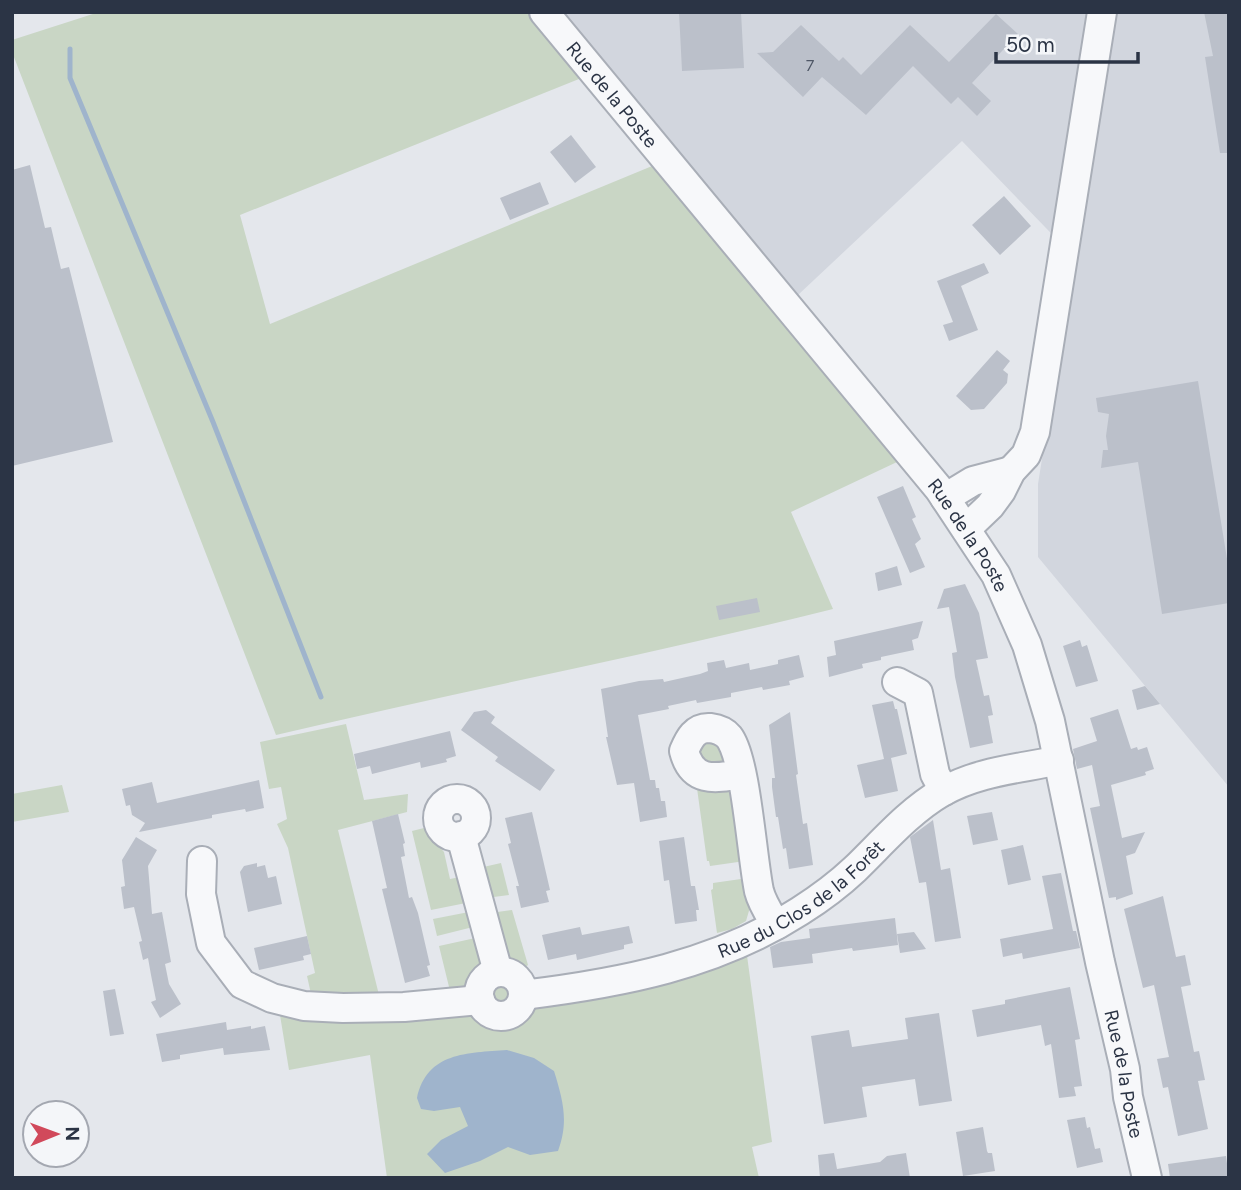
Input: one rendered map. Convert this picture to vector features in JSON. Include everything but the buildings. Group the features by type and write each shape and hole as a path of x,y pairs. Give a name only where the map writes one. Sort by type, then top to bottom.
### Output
{"street":[{"name":"Rue de la Poste","path":"544,12 945,498 996,575 1018,621 1047,710 1147,1178"},
{"path":"966,529 1001,491 1011,471 1026,455 1035,432 1102,12"},
{"path":"945,498 974,481 1011,471"},
{"path":"897,682 918,692 935,774 944,791"},
{"name":"Rue du Clos de la Forêt","path":"523,995 621,982 749,940 828,892 914,811 944,791 991,772 1059,760"},
{"path":"740,774 760,894 776,925"},
{"path":"461,836 498,972"},
{"path":"202,861 201,894 211,943 242,984 272,998 304,1006 404,1007 481,1000"},
{"path":"498,972 513,975 519,981 523,995 519,1007 501,1016 488,1011 481,1000 481,985 485,979 498,972"}],"shaded area":[{"path":"531,12 1229,12 1229,787 1038,557 1038,484 1074,257 962,141 782,310"}],"green space":[{"path":"99,12 531,12 584,77 240,215 270,324 657,164 782,310 897,462 791,512 833,609 276,735 12,52 12,40"},
{"path":"346,724 364,800 408,794 407,812 338,830 379,995 311,994 307,976 315,973 288,848 277,824 287,819 281,787 269,789 260,742"},
{"path":"719,737 725,763 715,770 692,749 694,744"},
{"path":"696,781 725,788 733,794 745,861 710,866 707,861"},
{"path":"62,785 69,812 12,822 12,794"},
{"path":"428,827 430,836 444,852 450,879 465,876 471,902 431,910 412,831"},
{"path":"501,863 509,895 486,898 479,868"},
{"path":"748,878 751,904 746,921 717,933 711,890 713,883"},
{"path":"512,910 528,965 522,970 507,962 490,913"},
{"path":"474,911 477,926 437,936 433,919"},
{"path":"480,937 484,964 474,978 470,991 451,995 439,946"},
{"path":"746,948 772,1142 752,1147 759,1178 387,1178 370,1055 289,1070 279,1009 472,1012 496,1024 504,1024 518,1019 531,1005"},
{"path":"502,982 511,986 515,995 511,1004 502,1008 493,1004 489,995 493,986"}],"water":[{"path":"507,1050 534,1058 554,1071 564,1111 558,1151 530,1155 508,1147 480,1161 445,1173 427,1154 441,1140 468,1126 460,1107 434,1111 421,1109 417,1098 422,1083 439,1063 451,1058 477,1052"}],"waterway":[{"path":"70,49 70,78 213,422 321,697"}]}
